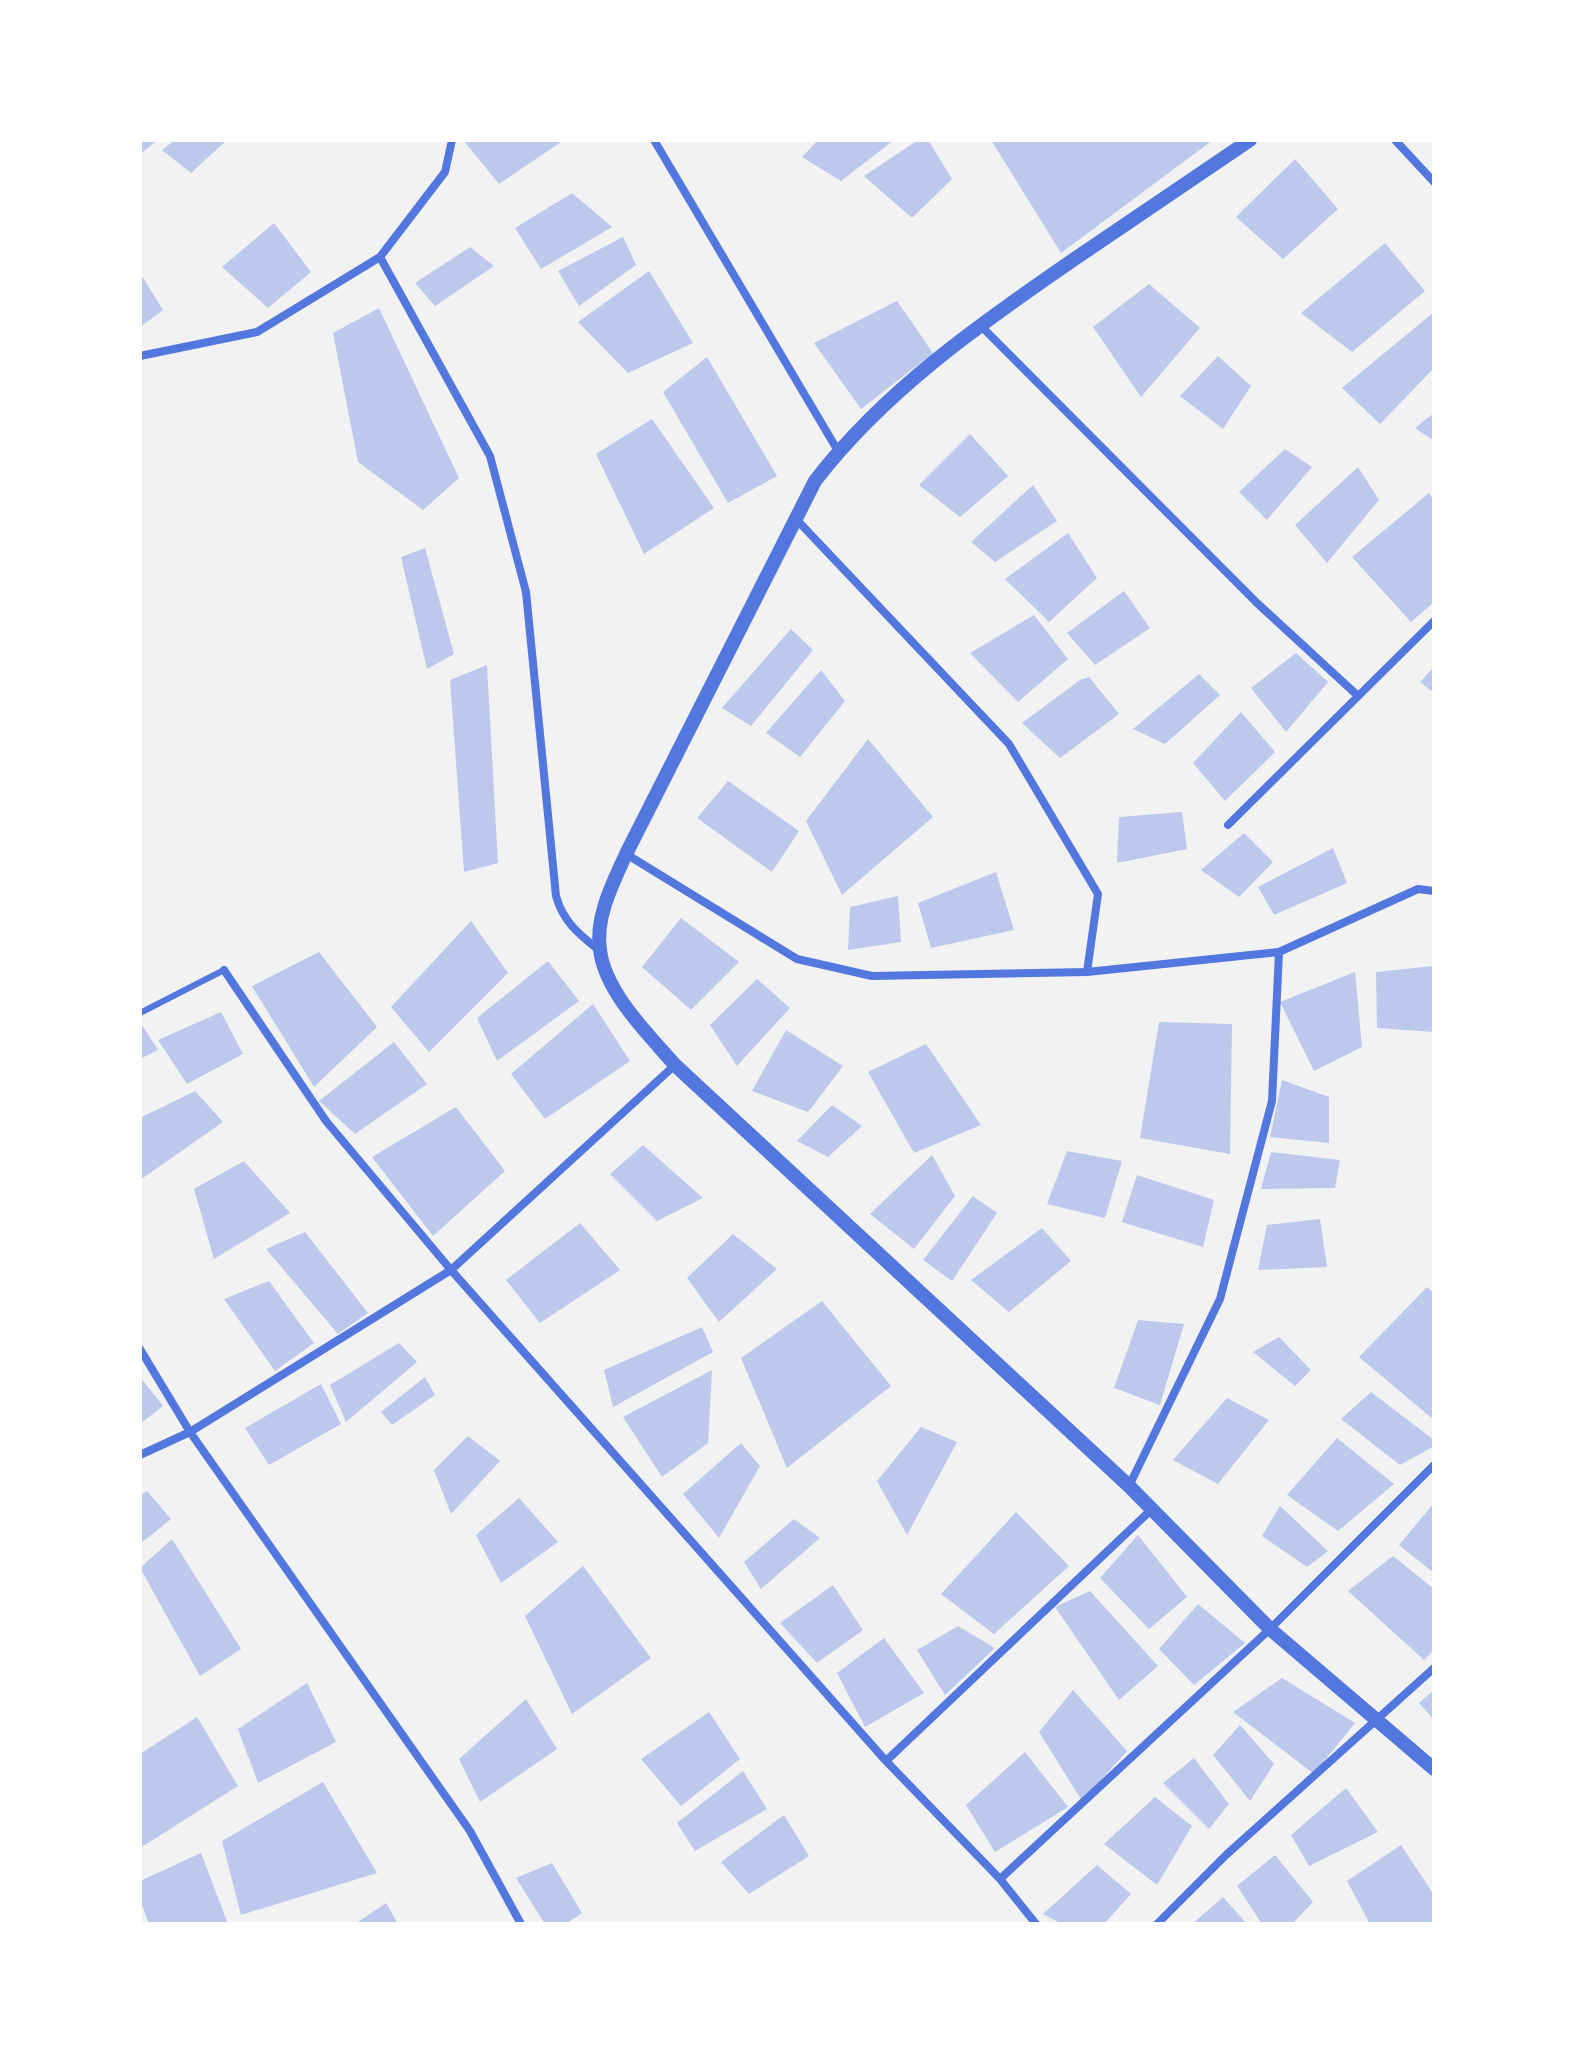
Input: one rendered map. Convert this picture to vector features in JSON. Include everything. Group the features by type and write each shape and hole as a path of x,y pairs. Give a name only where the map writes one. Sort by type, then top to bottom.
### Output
{"street":[{"path":"140,356 257,332 380,257 445,172 452,140"},
{"path":"654,140 838,451"},
{"path":"1250,140 979,324 887,403 838,451 815,481 626,854 607,898 601,924 600,951 612,983 632,1015 675,1065 1129,1486 1270,1629 1434,1769"},
{"path":"1395,140 1434,182"},
{"path":"380,257 490,456 526,592 556,896 560,913 576,932 600,951"},
{"path":"979,324 1257,603 1357,695"},
{"path":"796,519 1009,744 1098,894 1087,972"},
{"path":"1228,825 1434,621"},
{"path":"626,854 797,959 872,976 1087,972 1279,952 1418,889 1434,891"},
{"path":"1129,1486 1220,1299 1272,1101 1279,952"},
{"path":"224,970 326,1121 451,1270 886,1761 1000,1879 1036,1924"},
{"path":"140,1455 190,1432 451,1270 675,1065"},
{"path":"140,1349 190,1432 470,1831 521,1924"},
{"path":"1000,1879 1270,1629 1434,1465"},
{"path":"886,1761 1152,1509"},
{"path":"1157,1924 1226,1855 1434,1668"}],"lane":[{"path":"140,1013 224,970"}],"building":[{"path":"140,140 158,140 140,154"},
{"path":"175,140 227,140 191,173 162,150"},
{"path":"463,140 564,140 499,184"},
{"path":"818,140 894,140 841,181 802,157"},
{"path":"918,140 928,140 952,179 912,218 864,176"},
{"path":"991,140 1213,140 1061,253"},
{"path":"1295,159 1338,209 1283,259 1236,217"},
{"path":"572,193 612,227 541,269 515,228"},
{"path":"274,223 311,272 268,308 222,267"},
{"path":"623,237 636,265 579,306 558,271"},
{"path":"1385,243 1425,291 1352,352 1301,313"},
{"path":"470,247 494,266 435,306 415,283"},
{"path":"649,271 693,343 628,373 578,322"},
{"path":"140,273 163,310 140,327"},
{"path":"1149,284 1200,328 1141,397 1093,327"},
{"path":"897,301 933,353 861,409 814,343"},
{"path":"379,308 459,478 423,510 358,462 333,333"},
{"path":"1434,312 1434,368 1380,424 1342,388"},
{"path":"1218,356 1251,386 1223,429 1180,396"},
{"path":"707,357 777,476 728,503 663,392"},
{"path":"1434,413 1434,441 1415,428"},
{"path":"652,419 714,508 644,554 596,454"},
{"path":"970,434 1008,476 960,517 919,485"},
{"path":"1285,449 1312,467 1267,520 1239,492"},
{"path":"1358,467 1379,500 1327,563 1295,525"},
{"path":"1033,485 1057,521 995,562 971,542"},
{"path":"1429,493 1434,500 1434,602 1411,622 1352,557"},
{"path":"1068,533 1097,578 1049,622 1005,579"},
{"path":"425,548 454,654 427,669 401,557"},
{"path":"1124,591 1150,628 1095,665 1067,633"},
{"path":"1034,615 1068,659 1018,702 970,653"},
{"path":"791,629 813,650 751,726 722,708"},
{"path":"1296,653 1328,682 1286,732 1251,688"},
{"path":"487,665 498,863 464,872 450,680"},
{"path":"1434,667 1434,693 1420,682"},
{"path":"821,670 845,701 800,757 766,733"},
{"path":"1199,674 1220,695 1165,744 1133,729"},
{"path":"1089,677 1119,714 1060,758 1022,723 1080,680"},
{"path":"1241,712 1275,752 1225,801 1193,763"},
{"path":"868,739 933,817 842,895 806,821"},
{"path":"728,781 799,831 772,872 697,818"},
{"path":"1182,812 1187,849 1117,863 1119,817"},
{"path":"1244,833 1273,862 1239,897 1201,870"},
{"path":"1333,848 1347,883 1274,915 1258,887"},
{"path":"996,872 1014,930 931,948 918,903"},
{"path":"898,896 901,942 848,950 850,907"},
{"path":"681,918 739,962 691,1010 642,967"},
{"path":"471,921 508,973 429,1052 391,1007"},
{"path":"319,952 377,1027 314,1087 252,986"},
{"path":"548,961 579,1001 497,1061 477,1018"},
{"path":"1434,966 1434,1032 1377,1028 1376,972"},
{"path":"1355,972 1362,1047 1314,1071 1280,1002"},
{"path":"757,979 790,1008 737,1066 710,1025"},
{"path":"593,1004 630,1061 545,1119 511,1074"},
{"path":"221,1012 243,1054 187,1084 158,1040"},
{"path":"140,1022 158,1050 140,1059"},
{"path":"1159,1022 1232,1024 1230,1154 1140,1138"},
{"path":"786,1030 843,1066 808,1112 752,1091"},
{"path":"394,1042 427,1084 355,1134 319,1101"},
{"path":"926,1044 981,1125 914,1153 868,1072"},
{"path":"1282,1080 1329,1097 1329,1143 1270,1137"},
{"path":"195,1091 223,1122 140,1180 140,1118"},
{"path":"832,1105 862,1126 828,1157 797,1141"},
{"path":"456,1107 505,1171 433,1236 372,1157"},
{"path":"643,1145 703,1198 657,1221 610,1174"},
{"path":"1067,1151 1122,1161 1105,1218 1047,1204"},
{"path":"1271,1152 1340,1160 1335,1188 1261,1189"},
{"path":"932,1155 955,1196 914,1249 870,1214"},
{"path":"244,1161 290,1213 214,1259 194,1189"},
{"path":"1137,1175 1214,1200 1203,1247 1122,1222"},
{"path":"973,1196 997,1213 952,1281 923,1260"},
{"path":"1320,1219 1327,1267 1258,1270 1267,1225"},
{"path":"580,1223 620,1270 540,1323 506,1280"},
{"path":"1042,1228 1071,1261 1009,1312 971,1280"},
{"path":"305,1232 368,1313 338,1334 266,1249"},
{"path":"733,1234 777,1269 719,1322 687,1278"},
{"path":"269,1281 314,1343 275,1371 224,1299"},
{"path":"1427,1287 1434,1293 1434,1420 1359,1357"},
{"path":"822,1301 891,1386 787,1468 741,1358"},
{"path":"1138,1320 1184,1324 1160,1405 1114,1388"},
{"path":"702,1327 713,1352 613,1407 604,1370"},
{"path":"1279,1337 1311,1370 1295,1386 1253,1352"},
{"path":"399,1343 417,1362 346,1422 330,1385"},
{"path":"712,1370 708,1443 662,1477 623,1417"},
{"path":"140,1377 163,1406 140,1424"},
{"path":"425,1377 435,1395 392,1425 381,1412"},
{"path":"321,1384 341,1424 269,1465 245,1428"},
{"path":"1371,1392 1434,1440 1434,1446 1400,1465 1341,1419"},
{"path":"1227,1398 1269,1420 1218,1484 1173,1460"},
{"path":"921,1427 957,1442 907,1535 877,1481"},
{"path":"468,1436 500,1461 451,1514 434,1470"},
{"path":"1337,1438 1394,1484 1338,1531 1287,1495"},
{"path":"741,1443 760,1466 719,1538 683,1494"},
{"path":"147,1491 171,1519 140,1544 140,1495"},
{"path":"519,1498 558,1542 501,1583 476,1535"},
{"path":"1434,1503 1434,1573 1399,1545"},
{"path":"1280,1506 1328,1551 1307,1567 1262,1536"},
{"path":"1016,1512 1069,1566 994,1634 941,1594"},
{"path":"794,1519 820,1538 761,1589 744,1562"},
{"path":"1138,1535 1187,1597 1149,1629 1100,1578"},
{"path":"172,1539 241,1649 200,1676 140,1568"},
{"path":"1393,1556 1434,1589 1434,1650 1424,1660 1348,1591"},
{"path":"583,1566 651,1658 572,1714 525,1616"},
{"path":"833,1585 863,1630 817,1663 780,1623"},
{"path":"1090,1591 1158,1666 1119,1700 1055,1607"},
{"path":"1198,1604 1245,1643 1194,1685 1159,1649"},
{"path":"958,1626 995,1648 945,1695 917,1650"},
{"path":"884,1638 924,1693 865,1727 837,1673"},
{"path":"1282,1678 1355,1723 1314,1774 1233,1712"},
{"path":"307,1683 336,1742 258,1783 238,1729"},
{"path":"1073,1690 1127,1751 1082,1801 1039,1732"},
{"path":"1434,1690 1434,1720 1419,1703"},
{"path":"526,1699 557,1749 480,1802 459,1759"},
{"path":"709,1712 740,1759 681,1806 641,1759"},
{"path":"197,1717 238,1786 140,1848 140,1754"},
{"path":"1240,1725 1274,1764 1250,1801 1213,1755"},
{"path":"1025,1752 1068,1807 995,1852 966,1805"},
{"path":"1194,1758 1229,1804 1209,1829 1163,1783"},
{"path":"743,1771 767,1809 695,1851 677,1823"},
{"path":"323,1782 377,1873 241,1915 222,1841"},
{"path":"1346,1788 1378,1832 1309,1866 1291,1835"},
{"path":"1155,1797 1192,1826 1157,1885 1104,1844"},
{"path":"784,1815 809,1856 749,1894 721,1862"},
{"path":"1401,1845 1434,1895 1434,1924 1370,1924 1347,1881"},
{"path":"201,1853 228,1924 149,1924 140,1900 140,1881"},
{"path":"1275,1855 1313,1902 1292,1924 1262,1924 1237,1886"},
{"path":"552,1863 582,1913 566,1924 545,1924 516,1878"},
{"path":"1097,1865 1131,1894 1104,1924 1062,1924 1043,1914"},
{"path":"1223,1897 1247,1924 1192,1924"},
{"path":"386,1903 398,1924 355,1924"}]}
